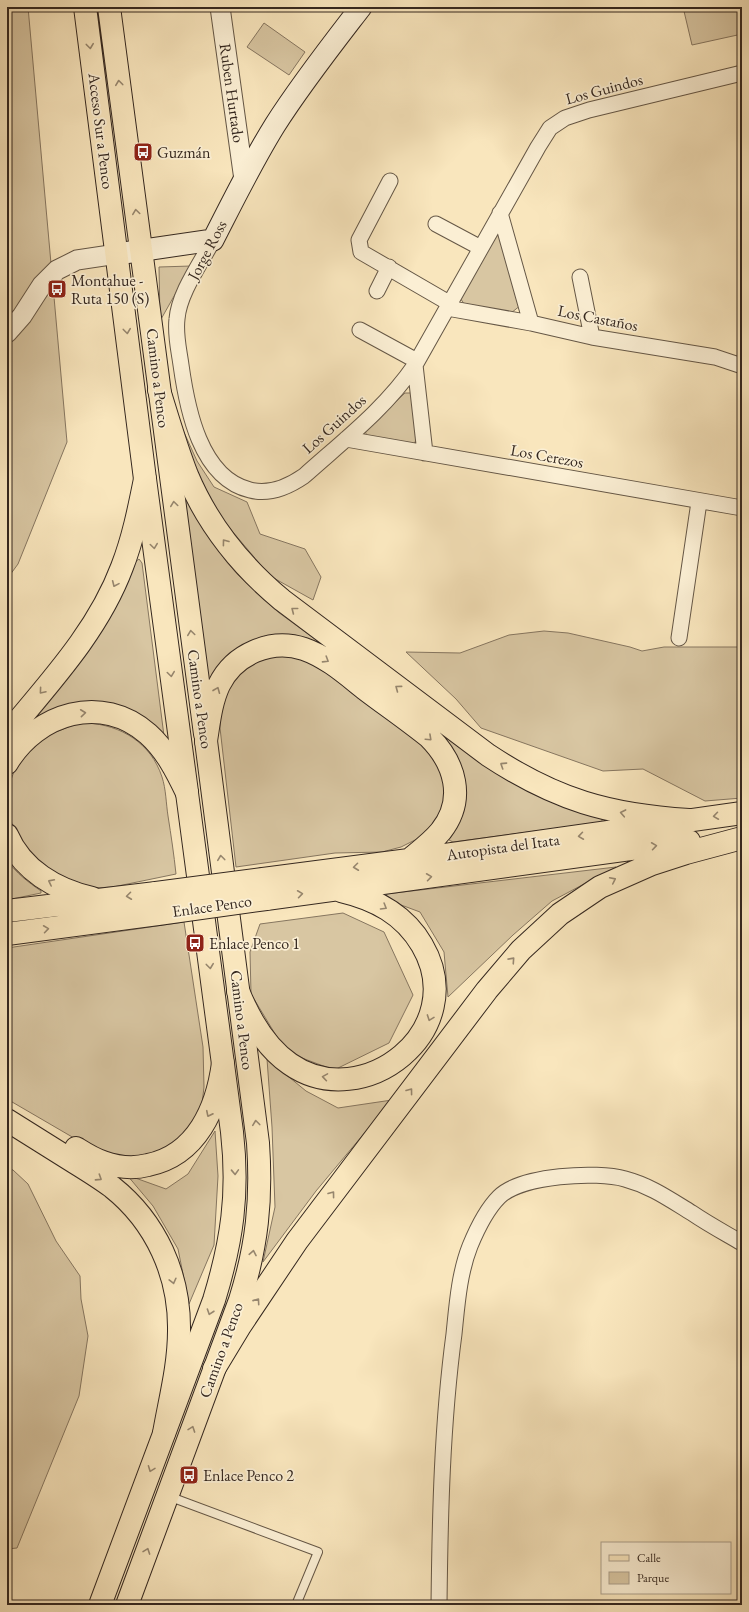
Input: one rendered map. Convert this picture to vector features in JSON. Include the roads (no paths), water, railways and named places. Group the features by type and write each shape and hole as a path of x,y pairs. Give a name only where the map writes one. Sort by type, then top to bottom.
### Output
{"main road":[{"name":"Acceso Sur a Penco","path":"85,7 117,254"},
{"name":"Acceso Sur a Penco","path":"109,7 142,251"},
{"name":"Jorge Ross","path":"213,240 244,180 289,103 361,7"},
{"path":"117,254 213,240"},
{"name":"Camino a Penco","path":"127,1605 247,1278 256,1232 259,1205 258,1143 142,251"},
{"name":"Camino a Penco","path":"100,1605 214,1300 232,1232 236,1183 235,1157 223,1063 145,479 117,254"},
{"path":"159,390 187,475 208,516 225,542 250,572 282,600 488,755 522,777 557,794 600,808 657,818 689,820"},
{"path":"7,734 66,663 102,608 122,568 130,544 145,479"},
{"path":"206,741 211,710 219,686 228,671 244,657 260,649 279,645 298,647 322,657 429,737 442,752 451,769 455,799 450,816 441,832 409,860"},
{"path":"7,763 27,737 45,724 56,719 79,713 104,713 129,721 149,734 173,765 187,793"},
{"name":"Autopista del Itata","path":"264,889 409,860 742,813"},
{"name":"Autopista del Itata","path":"264,889 334,890 742,834"},
{"path":"7,835 22,859 40,876 65,889 101,900"},
{"path":"214,1369 240,1326 297,1241 487,990 506,966 531,939 572,905 616,879 669,858 742,838"},
{"name":"Enlace Penco","path":"157,903 264,889"},
{"path":"238,991 252,1021 272,1048 291,1065 313,1075 336,1079 362,1076 387,1066 398,1059 415,1043 427,1024 433,1008 435,993 433,972 425,950 412,930 392,912 365,898 334,890"},
{"path":"7,911 101,900 157,903"},
{"path":"7,934 157,903"},
{"path":"7,1109 102,1162 125,1167 150,1165 176,1155 185,1148 199,1132 217,1095 223,1063"},
{"path":"7,1120 112,1187 124,1197 139,1214 163,1250 174,1281 179,1331 178,1348 164,1433"}],"street":[{"name":"Ruben Hurtado","path":"220,7 244,180"},
{"name":"Los Guindos","path":"264,491 282,488 297,481 385,404 402,384 416,363 500,213 550,128 564,118 589,110 742,73"},
{"path":"390,181 359,240 361,252 389,267 448,305"},
{"path":"500,213 531,323"},
{"path":"436,224 481,248"},
{"name":"Jorge Ross","path":"213,240 183,296 177,318 177,342 185,391 190,414 200,442 214,466 237,485 255,491 264,491"},
{"path":"7,333 22,316 42,285 57,270 76,260 117,254"},
{"path":"377,291 389,267"},
{"path":"580,277 592,337"},
{"name":"Los Castaños","path":"448,305 592,337 704,355 726,360 742,366"},
{"path":"360,330 416,363 425,452"},
{"name":"Los Cerezos","path":"346,439 699,502 742,508"},
{"path":"679,638 699,502"},
{"path":"439,1605 442,1495 448,1377 460,1286 469,1248 485,1214 499,1197 509,1189 526,1182 542,1178 591,1176 623,1178 650,1187 742,1243"}],"lane":[{"path":"167,1496 318,1552 296,1605"}],"place":[{"name":"Guzmán","path":"143,152"},
{"name":"Montahue - Ruta 150 (S)","path":"57,289"},
{"name":"Enlace Penco 1","path":"195,943"},
{"name":"Enlace Penco 2","path":"189,1475"}]}
